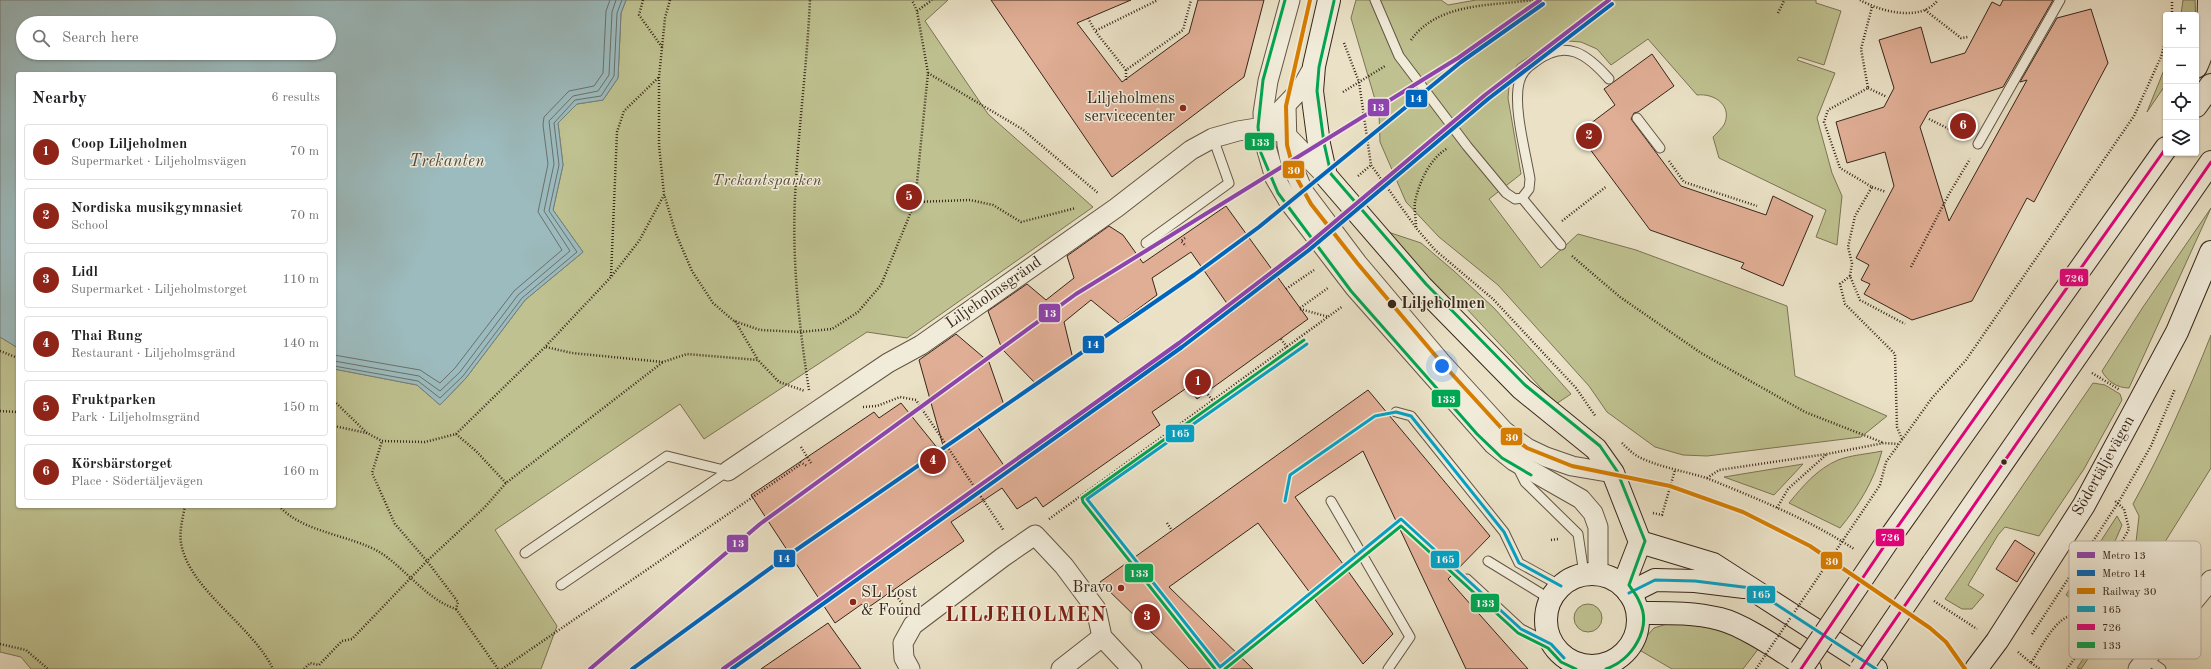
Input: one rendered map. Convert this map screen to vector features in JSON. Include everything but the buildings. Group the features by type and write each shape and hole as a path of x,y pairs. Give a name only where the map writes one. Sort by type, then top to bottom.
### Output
{"street":[{"path":"1290,0 1268,81 1263,127 1266,152 1275,178 1296,213 1377,313 1481,431 1514,461 1581,499 1593,513 1598,527 1591,574"},
{"path":"1329,0 1314,66 1312,91 1319,144 1326,176 1422,287 1522,389 1596,449 1613,473 1640,542 1626,589"},
{"path":"2199,61 2203,53 2208,28 2209,0"},
{"path":"1263,127 1286,106 1301,89 1314,66"},
{"path":"2199,102 2211,85"},
{"path":"1286,106 1285,134 1290,160 1295,175 1311,204 1397,310 1504,431 1527,448 1546,458 1572,466 1613,473"},
{"name":"Liljeholmsgränd","path":"728,471 888,363 921,345 1116,208 1191,150 1213,138 1238,130 1263,127 1285,134 1326,176"},
{"path":"2142,181 2163,137"},
{"path":"1801,669 1891,536 2163,152"},
{"path":"1861,669 2211,162"},
{"name":"Södertäljevägen","path":"1976,669 1997,641 2084,505 2177,332 2211,252"},
{"path":"910,669 904,658 903,643 913,625 1016,548 1035,536 1064,566 1096,609 1102,637 1132,669"},
{"path":"1640,542 1713,564 1876,669"},
{"path":"1591,574 1614,580 1626,589 1638,614 1638,629 1628,649 1614,661 1589,668 1557,657 1546,628 1545,620 1555,592 1571,579 1591,574"},
{"path":"1626,589 1655,580 1695,581 1751,588"},
{"path":"2201,594 2211,580"},
{"path":"1638,614 1688,613 1721,619 1743,629 1810,669"},
{"path":"1061,669 1102,637"}],"lane":[{"path":"1375,0 1400,56 1467,146 1506,193 1514,199 1522,198 1529,189 1530,179 1517,98 1519,81 1525,69 1540,57 1557,49 1573,51 1586,56 1609,79"},
{"path":"1978,144 2060,0"},
{"path":"1638,118 1660,148"},
{"path":"1146,243 1229,183 1213,138"},
{"path":"1522,198 1561,245"},
{"path":"1396,412 1411,416 1504,532 1519,564 1555,592"},
{"path":"525,552 667,456 728,471"},
{"path":"1514,461 1525,482 1578,534 1591,574"},
{"path":"561,585 728,471"},
{"path":"1331,500 1410,637 1388,669"},
{"path":"1488,561 1555,592"},
{"path":"1467,578 1521,629 1557,657"}],"path":[{"path":"643,0 640,15 662,47"},
{"path":"670,0 659,76 659,145 664,194 676,234 692,271 713,303 734,321 758,360 779,382 810,393 797,304 795,197 808,55 810,0"},
{"path":"734,321 760,330 800,332 832,329 858,312 881,285 915,202 928,73 917,11 912,0"},
{"path":"917,11 932,0"},
{"path":"1095,31 1158,0"},
{"path":"1126,70 1183,30 1191,0"},
{"path":"1343,92 1400,56 1413,37 1432,19 1450,11 1533,0"},
{"path":"1860,0 1872,7 1904,13 1925,10 1938,0"},
{"path":"2172,0 2172,12"},
{"path":"1778,13 1784,1"},
{"path":"1868,88 1861,49 1872,7"},
{"path":"1925,10 1961,38 1968,37"},
{"path":"1088,18 1095,31 1126,70 1126,80"},
{"path":"1342,39 1359,82 1371,165 1416,229 1435,250 1498,304 1576,388 1600,424"},
{"path":"1756,669 1880,485 1886,462 1898,444 1932,398 1966,360 2134,116 2161,57 2163,48"},
{"path":"928,73 1022,128 1116,208"},
{"path":"611,277 617,132 624,111 659,76"},
{"path":"1868,88 1887,97"},
{"path":"1868,88 1828,110 1824,122 1840,168 1872,187 1886,192"},
{"path":"1911,267 1949,194 1978,144 1929,119"},
{"path":"1416,229 1415,203 1425,173 1436,157 1448,148 1467,146"},
{"path":"1660,148 1684,182 1757,206"},
{"path":"1355,178 1371,165"},
{"path":"1565,218 1606,186"},
{"path":"1872,187 1855,216 1848,247 1852,262 1850,276 1860,300 1905,324"},
{"path":"336,403 367,433 382,441 425,442 456,434 545,347 611,277 639,241 664,194"},
{"path":"915,202 970,200 993,205 1021,222 1077,208"},
{"path":"1186,238 1182,241 1186,246"},
{"path":"1561,245 1585,269 1620,297 1701,353 1805,412 1884,443"},
{"path":"1286,289 1317,268"},
{"path":"1850,276 1840,284 1845,304 1894,354 1897,427 1902,440"},
{"path":"1329,317 1300,308 1330,286"},
{"path":"1035,536 1046,522 1345,305"},
{"path":"1281,339 1287,347"},
{"path":"545,347 572,353 662,362"},
{"path":"0,351 16,357"},
{"path":"304,669 310,663 319,665 342,641 352,639 427,561 485,507 506,483 662,362 687,354 758,360"},
{"path":"2092,373 2122,391"},
{"path":"1206,392 1213,401"},
{"path":"857,407 877,406 900,397 916,400 1016,548"},
{"path":"0,411 16,412"},
{"path":"336,426 367,433"},
{"path":"456,434 476,451 506,483"},
{"path":"1616,438 1638,457 1707,479 1777,508 1836,537 1855,550"},
{"path":"382,441 372,473 395,524 427,561 458,602 456,609"},
{"path":"1707,479 1719,470 1827,454 1884,443 1898,444"},
{"path":"1777,508 1788,489 1827,454"},
{"path":"502,669 800,463 808,466"},
{"path":"1651,513 1662,515 1675,470"},
{"path":"2118,503 2124,509 2129,529 2122,541"},
{"path":"184,508 182,518 181,542 191,568 212,595 255,642 273,669"},
{"path":"282,508 305,523 330,534 364,544 381,554 446,606 456,609 498,669"},
{"path":"1167,523 1171,529"},
{"path":"1932,599 1980,631"},
{"path":"2031,663 2058,623 2069,616"},
{"path":"0,644 26,650 48,669"},
{"path":"2019,653 2040,669"},
{"path":"2067,669 2074,659"}],"green space":[{"name":"Trekantsparken","path":"626,0 948,0 925,21 988,114 1093,207 907,338 867,332 704,439 680,404 495,530 557,626 541,669 31,669 21,657 0,652 0,337 16,347 16,508 336,508 336,369 417,385 440,405 466,378 525,300 583,252 553,210 563,165 558,123 577,104 603,100 618,78 621,13"},
{"path":"1356,0 1441,0 1448,5 1476,0 1816,0 1816,3 1841,11 1824,65 1799,57 1797,60 1835,73 1817,118 1832,173 1842,196 1837,245 1816,237 1826,210 1719,158 1713,137 1724,125 1726,112 1724,107 1721,102 1710,96 1697,95 1648,39 1611,65 1597,49 1581,42 1556,40 1518,64 1510,76 1508,98 1521,174 1489,199 1541,268 1578,234 1636,250 1787,306 1795,376 1887,416 1861,437 1707,456 1683,455 1655,447 1607,412 1589,386 1498,285 1439,237 1406,202 1380,142 1379,113 1351,18"},
{"path":"2183,0 2195,0 2196,12 2181,12"},
{"path":"2163,72 2163,88 2147,112"},
{"path":"2211,208 2129,388 2120,387 2110,381 2102,371 2143,307"},
{"path":"1388,232 1421,243 1454,271 1494,308 1571,394 1556,404 1465,307 1448,306"},
{"path":"2211,335 2211,468 2166,541 2136,541 2139,516 2133,504 2175,421"},
{"path":"2093,383 2105,385 2120,394 2122,400 2084,469 2039,536 2005,527 1998,535 1968,585 1984,595 1972,609 1962,609 1945,599"},
{"path":"1882,451 1875,472 1865,492 1840,528 1789,503 1811,478 1830,464 1848,457"},
{"path":"1803,464 1774,495 1724,477"},
{"path":"2117,516 2122,525 2115,541 2101,541"},
{"path":"1588,604 1598,608 1602,618 1598,628 1588,632 1578,628 1574,618 1578,608"},
{"path":"1683,619 1715,626 1759,648 1743,669 1672,669 1636,648 1654,628"},
{"path":"2083,659 2088,659 2081,669 2077,668"}],"water":[{"name":"Trekanten","path":"0,0 626,0 621,13 618,78 603,100 577,104 558,123 563,165 553,210 583,252 525,300 466,378 440,405 417,385 336,369 336,72 16,72 16,347 0,337"}],"metro line":[{"name":"13","path":"590,669 760,524 1076,294 1458,58 1540,0"},
{"name":"13","path":"723,669 1179,343 1306,246 1485,95 1609,0"},
{"name":"14","path":"632,669 783,559 1194,275 1259,227 1461,62 1543,4"},
{"name":"14","path":"732,669 1182,347 1309,250 1488,99 1612,4"}],"rail line":[{"name":"30","path":"1310,0 1286,106 1287,145 1295,175 1311,204 1358,264 1440,361 1504,431 1527,448 1572,466 1670,486 1743,512 1810,546 1930,628 1946,642 1965,669"}],"transit line":[{"name":"133","path":"1285,0 1263,80 1258,127 1261,153 1278,193 1351,291 1477,434 1502,458 1531,475"},
{"name":"133","path":"1334,1 1319,67 1317,91 1324,143 1331,174 1426,284 1525,385 1600,446 1617,471 1645,541 1629,585 1636,595 1643,611 1643,622 1642,632 1632,651 1615,665 1606,669"},
{"name":"726","path":"1801,669 1891,536 2163,152"},
{"name":"726","path":"1861,669 2211,162"},
{"name":"133","path":"1215,669 1083,502 1082,498 1304,340"},
{"name":"165","path":"1307,344 1087,499 1220,667 1401,519 1521,629 1551,644 1564,658"},
{"name":"165","path":"1285,501 1290,475 1375,416 1396,412 1411,416 1504,532 1519,563 1561,586"},
{"name":"133","path":"1225,669 1401,526 1518,633 1548,648 1561,662 1576,669"},
{"name":"165","path":"1629,593 1655,580 1695,581 1751,588 1876,669"}],"place":[{"name":"Liljeholmens servicecenter","path":"1183,108"},
{"name":"Körsbärstorget","path":"1963,126"},
{"name":"Nordiska musikgymnasiet","path":"1589,136"},
{"name":"Fruktparken","path":"909,197"},
{"name":"Liljeholmen","path":"1392,304"},
{"name":"Coop Liljeholmen","path":"1198,382"},
{"name":"Thai Rung","path":"933,461"},
{"name":"Bravo","path":"1121,588"},
{"name":"SL Lost & Found","path":"853,602"},
{"name":"Lidl","path":"1147,617"}],"district":[{"name":"LILJEHOLMEN","path":"1026,616"}]}
